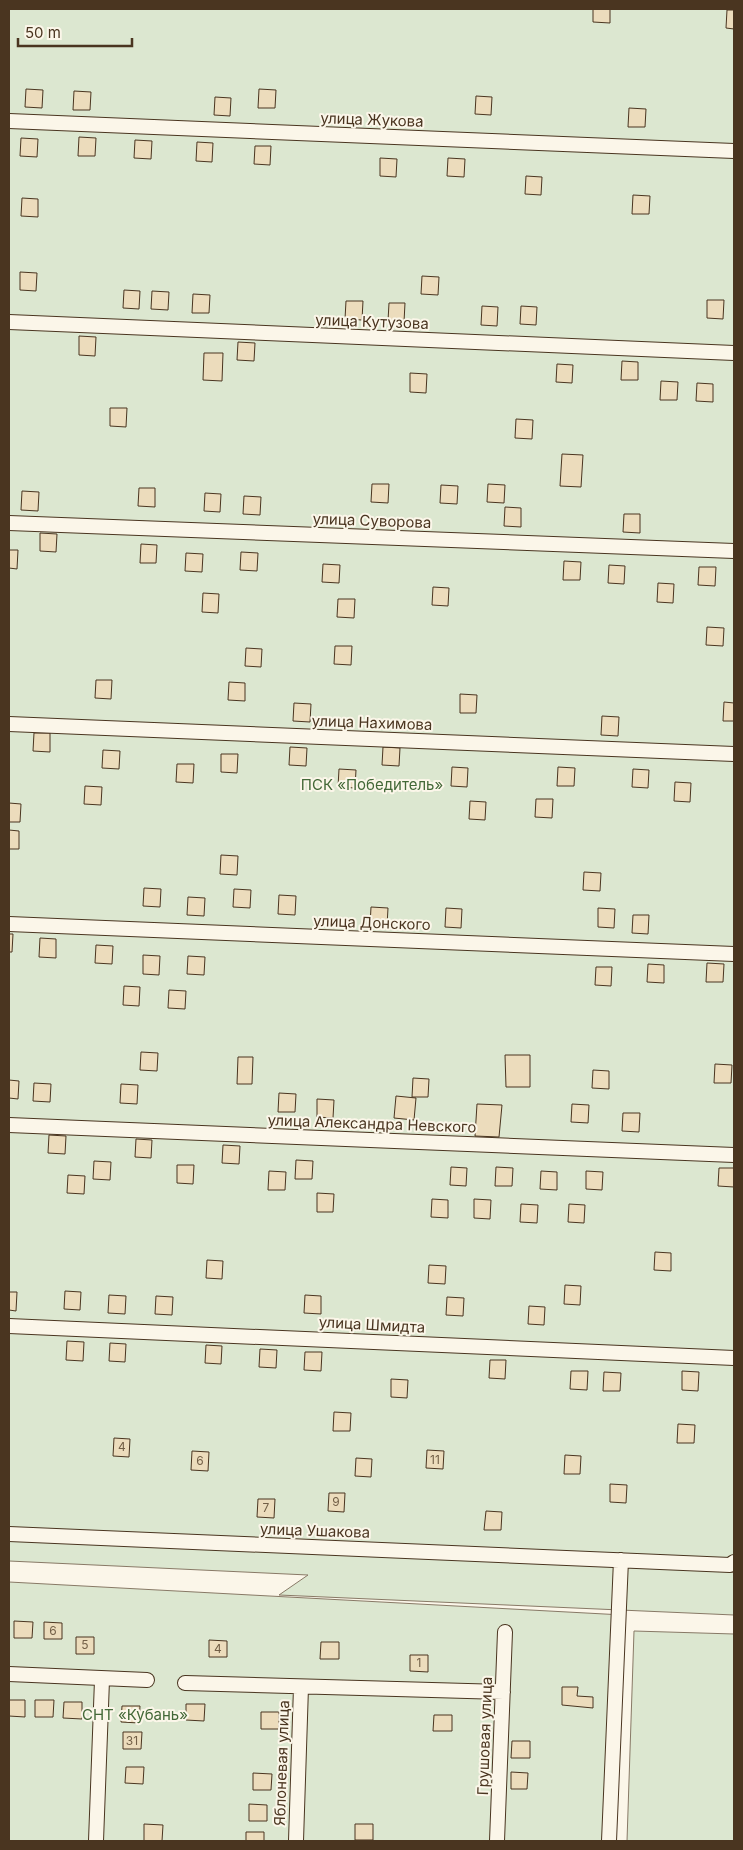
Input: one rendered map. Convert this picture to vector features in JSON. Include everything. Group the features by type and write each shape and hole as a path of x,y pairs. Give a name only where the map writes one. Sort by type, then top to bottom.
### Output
{"street":[{"name":"улица Жукова","path":"9,121 734,152"},
{"name":"улица Кутузова","path":"9,322 734,353"},
{"name":"улица Суворова","path":"9,523 734,551"},
{"name":"улица Нахимова","path":"9,724 734,754"},
{"name":"улица Донского","path":"9,924 734,954"},
{"name":"улица Александра Невского","path":"9,1125 734,1155"},
{"name":"улица Шмидта","path":"9,1326 734,1358"},
{"name":"улица Ушакова","path":"9,1534 730,1566 734,1562"},
{"path":"609,1841 621,1560"},
{"name":"Грушовая улица","path":"497,1841 505,1632"},
{"path":"9,1674 102,1680 147,1680"},
{"path":"96,1841 102,1680"},
{"path":"185,1683 503,1692"},
{"name":"Яблоневая улица","path":"296,1841 301,1687"}],"green space":[{"name":"ПСК «Победитель»","path":"9,9 734,9 734,1615 279,1595 308,1575 9,1561"},
{"name":"СНТ «Кубань»","path":"9,1582 623,1615 616,1841 9,1841"},
{"path":"634,1631 734,1634 734,1841 627,1841"}],"building":[{"path":"593,9 610,9 610,23 593,22"},
{"path":"727,10 734,10 734,29 726,28"},
{"path":"26,89 43,90 42,108 25,107"},
{"path":"259,89 276,90 275,108 258,108"},
{"path":"74,91 91,92 90,110 73,110"},
{"path":"476,96 492,97 491,115 475,114"},
{"path":"215,97 231,98 230,116 214,115"},
{"path":"629,108 646,109 645,127 628,127"},
{"path":"79,137 96,138 95,156 78,156"},
{"path":"21,138 38,139 37,157 20,156"},
{"path":"135,140 152,141 151,159 134,158"},
{"path":"197,142 213,143 212,162 196,161"},
{"path":"255,146 271,146 270,165 254,164"},
{"path":"380,158 397,159 396,177 380,176"},
{"path":"448,158 465,159 464,177 447,176"},
{"path":"526,176 542,177 541,195 525,194"},
{"path":"633,195 650,196 649,214 632,214"},
{"path":"22,198 38,199 38,217 21,216"},
{"path":"20,272 37,273 36,291 20,290"},
{"path":"422,276 439,277 438,295 421,294"},
{"path":"124,290 140,291 139,309 123,308"},
{"path":"152,291 169,292 168,310 151,309"},
{"path":"193,294 210,295 209,313 192,313"},
{"path":"707,300 724,300 723,319 707,318"},
{"path":"346,301 363,301 362,320 345,319"},
{"path":"389,303 405,303 404,322 388,321"},
{"path":"482,306 498,307 497,326 481,325"},
{"path":"521,306 537,307 536,325 520,324"},
{"path":"79,336 96,337 95,356 79,355"},
{"path":"238,342 255,343 254,361 237,360"},
{"path":"204,353 223,353 222,381 203,380"},
{"path":"622,361 638,362 638,380 621,380"},
{"path":"557,364 573,365 572,383 556,382"},
{"path":"410,373 427,374 426,393 410,392"},
{"path":"661,381 678,382 677,400 660,400"},
{"path":"697,383 713,384 713,402 696,401"},
{"path":"110,408 127,408 126,427 110,426"},
{"path":"516,419 533,420 532,439 515,438"},
{"path":"562,454 583,455 581,487 560,486"},
{"path":"372,484 389,484 388,503 371,502"},
{"path":"488,484 505,485 504,503 487,502"},
{"path":"441,485 458,486 457,504 440,503"},
{"path":"139,488 155,488 155,507 138,506"},
{"path":"22,491 39,492 38,511 21,510"},
{"path":"205,493 221,494 220,512 204,511"},
{"path":"244,496 261,497 260,515 243,514"},
{"path":"505,507 521,508 521,527 504,526"},
{"path":"624,514 640,514 640,533 623,532"},
{"path":"40,533 57,534 56,552 40,551"},
{"path":"141,544 157,545 156,563 140,563"},
{"path":"9,550 18,550 17,569 9,568"},
{"path":"241,552 258,553 257,571 240,570"},
{"path":"186,553 203,554 202,572 185,571"},
{"path":"564,561 581,562 580,580 563,580"},
{"path":"323,564 340,565 339,583 322,582"},
{"path":"609,565 625,566 624,584 608,583"},
{"path":"699,567 716,567 715,586 698,585"},
{"path":"658,583 674,584 673,603 657,602"},
{"path":"433,587 449,588 448,606 432,605"},
{"path":"203,593 219,594 218,613 202,612"},
{"path":"338,599 355,599 354,618 337,617"},
{"path":"707,627 724,628 723,646 706,645"},
{"path":"335,646 352,646 351,665 334,664"},
{"path":"246,648 262,649 261,667 245,666"},
{"path":"96,680 112,680 111,699 95,698"},
{"path":"229,682 245,683 245,701 228,700"},
{"path":"460,694 477,695 476,713 460,713"},
{"path":"724,702 734,703 734,721 723,721"},
{"path":"294,703 311,704 310,722 293,721"},
{"path":"602,716 619,717 618,736 601,735"},
{"path":"34,733 50,733 50,752 33,751"},
{"path":"290,747 307,748 306,766 289,765"},
{"path":"383,747 400,748 399,766 382,765"},
{"path":"103,750 120,751 119,769 102,768"},
{"path":"221,754 238,754 237,773 221,772"},
{"path":"177,764 194,764 193,783 176,782"},
{"path":"452,767 468,768 467,787 451,786"},
{"path":"558,767 575,768 574,786 557,786"},
{"path":"339,769 356,770 355,788 338,787"},
{"path":"633,769 649,770 648,788 632,787"},
{"path":"675,782 691,783 690,802 674,801"},
{"path":"85,786 102,787 101,805 84,804"},
{"path":"536,799 553,799 552,818 535,817"},
{"path":"470,801 486,802 485,820 469,819"},
{"path":"9,803 21,804 20,822 9,822"},
{"path":"9,830 19,831 19,849 9,849"},
{"path":"221,855 238,856 237,875 220,874"},
{"path":"584,872 601,873 600,891 583,890"},
{"path":"144,888 161,889 160,907 143,906"},
{"path":"234,889 251,890 250,908 233,907"},
{"path":"279,895 296,896 295,915 278,914"},
{"path":"188,897 205,898 204,916 187,915"},
{"path":"371,907 388,908 387,926 370,926"},
{"path":"446,908 462,909 461,928 445,927"},
{"path":"598,908 615,909 614,928 598,927"},
{"path":"633,915 649,915 648,934 632,933"},
{"path":"9,934 13,934 12,952 9,952"},
{"path":"40,938 56,939 56,958 39,957"},
{"path":"96,945 113,946 112,964 95,963"},
{"path":"143,955 160,956 159,975 143,974"},
{"path":"188,956 205,957 204,975 187,974"},
{"path":"707,963 724,964 723,982 706,982"},
{"path":"648,964 664,965 664,983 647,982"},
{"path":"596,967 612,967 611,986 595,985"},
{"path":"124,986 140,987 139,1006 123,1005"},
{"path":"169,990 186,991 185,1009 168,1008"},
{"path":"141,1052 158,1053 157,1071 140,1070"},
{"path":"505,1055 530,1055 530,1087 506,1087"},
{"path":"238,1057 253,1057 252,1084 237,1084"},
{"path":"715,1064 732,1065 731,1083 714,1083"},
{"path":"593,1070 609,1071 609,1089 592,1088"},
{"path":"413,1078 429,1079 428,1097 412,1097"},
{"path":"9,1080 19,1081 18,1099 9,1098"},
{"path":"34,1083 51,1084 50,1102 33,1101"},
{"path":"121,1084 138,1085 137,1104 120,1103"},
{"path":"279,1093 296,1094 295,1112 278,1112"},
{"path":"396,1096 416,1098 414,1120 394,1118"},
{"path":"317,1099 334,1100 333,1118 317,1117"},
{"path":"477,1104 502,1105 499,1137 475,1136"},
{"path":"572,1104 589,1105 588,1123 571,1122"},
{"path":"623,1113 640,1113 639,1132 622,1131"},
{"path":"49,1135 66,1136 65,1154 48,1153"},
{"path":"136,1139 152,1140 151,1158 135,1157"},
{"path":"223,1145 240,1146 239,1164 222,1163"},
{"path":"296,1160 313,1161 312,1179 295,1179"},
{"path":"94,1161 111,1162 110,1180 93,1179"},
{"path":"177,1165 194,1165 193,1184 177,1183"},
{"path":"451,1167 467,1168 466,1186 450,1185"},
{"path":"496,1167 513,1168 512,1186 495,1186"},
{"path":"719,1168 734,1168 734,1187 718,1186"},
{"path":"269,1171 286,1172 285,1190 268,1190"},
{"path":"541,1171 557,1172 557,1190 540,1189"},
{"path":"586,1171 603,1172 602,1190 586,1189"},
{"path":"68,1175 85,1176 84,1194 67,1193"},
{"path":"317,1193 334,1194 333,1212 317,1212"},
{"path":"432,1199 448,1200 448,1218 431,1217"},
{"path":"474,1199 491,1200 490,1219 474,1218"},
{"path":"521,1204 538,1205 537,1223 520,1222"},
{"path":"569,1204 585,1205 584,1223 568,1222"},
{"path":"655,1252 671,1253 671,1271 654,1270"},
{"path":"207,1260 223,1261 222,1279 206,1278"},
{"path":"429,1265 446,1266 445,1284 428,1283"},
{"path":"565,1285 581,1286 580,1305 564,1304"},
{"path":"65,1291 81,1292 80,1310 64,1309"},
{"path":"9,1292 17,1292 16,1311 9,1310"},
{"path":"109,1295 126,1296 125,1314 108,1313"},
{"path":"305,1295 321,1296 321,1314 304,1313"},
{"path":"156,1296 173,1297 172,1315 155,1314"},
{"path":"447,1297 464,1298 463,1316 446,1315"},
{"path":"529,1306 545,1307 544,1325 528,1324"},
{"path":"67,1341 84,1342 83,1361 66,1360"},
{"path":"110,1343 126,1344 125,1362 109,1361"},
{"path":"206,1345 222,1346 221,1364 205,1363"},
{"path":"260,1349 277,1350 276,1368 259,1367"},
{"path":"305,1352 322,1352 321,1371 304,1370"},
{"path":"490,1360 506,1360 505,1379 489,1378"},
{"path":"571,1371 588,1371 587,1390 570,1389"},
{"path":"682,1371 699,1372 698,1391 682,1390"},
{"path":"604,1372 621,1373 620,1391 603,1391"},
{"path":"391,1379 408,1380 407,1398 391,1397"},
{"path":"334,1412 351,1413 350,1431 333,1431"},
{"path":"678,1424 695,1425 694,1443 677,1443"},
{"path":"114,1438 130,1439 129,1457 113,1456"},
{"path":"427,1450 444,1451 443,1469 426,1468"},
{"path":"192,1451 209,1452 208,1471 191,1470"},
{"path":"565,1455 581,1456 580,1474 564,1474"},
{"path":"356,1458 372,1459 371,1477 355,1476"},
{"path":"610,1484 627,1485 626,1503 610,1502"},
{"path":"329,1493 345,1493 344,1512 328,1511"},
{"path":"258,1499 275,1499 274,1518 257,1517"},
{"path":"486,1511 502,1512 501,1530 484,1530"},
{"path":"14,1621 33,1622 32,1638 14,1638"},
{"path":"44,1622 62,1623 62,1639 44,1639"},
{"path":"76,1637 94,1637 94,1654 76,1654"},
{"path":"209,1640 227,1641 227,1657 209,1657"},
{"path":"321,1642 339,1642 339,1659 320,1659"},
{"path":"410,1655 428,1655 428,1672 410,1671"},
{"path":"562,1687 578,1687 577,1696 593,1697 593,1708 562,1705"},
{"path":"9,1700 25,1700 25,1717 9,1716"},
{"path":"35,1700 54,1700 53,1717 35,1717"},
{"path":"64,1702 82,1702 82,1719 63,1718"},
{"path":"186,1704 205,1704 204,1721 186,1720"},
{"path":"122,1706 140,1706 139,1723 121,1722"},
{"path":"261,1712 279,1712 279,1729 261,1729"},
{"path":"434,1715 452,1715 452,1731 433,1731"},
{"path":"123,1732 142,1732 141,1749 123,1749"},
{"path":"512,1741 530,1741 530,1758 511,1758"},
{"path":"126,1767 144,1767 143,1784 125,1783"},
{"path":"511,1772 528,1773 527,1789 511,1789"},
{"path":"253,1773 272,1774 271,1790 253,1790"},
{"path":"249,1804 267,1805 267,1821 249,1821"},
{"path":"144,1824 163,1825 162,1841 144,1841"},
{"path":"355,1824 373,1824 373,1840 355,1840"},
{"path":"246,1832 264,1832 264,1841 246,1841"}]}
